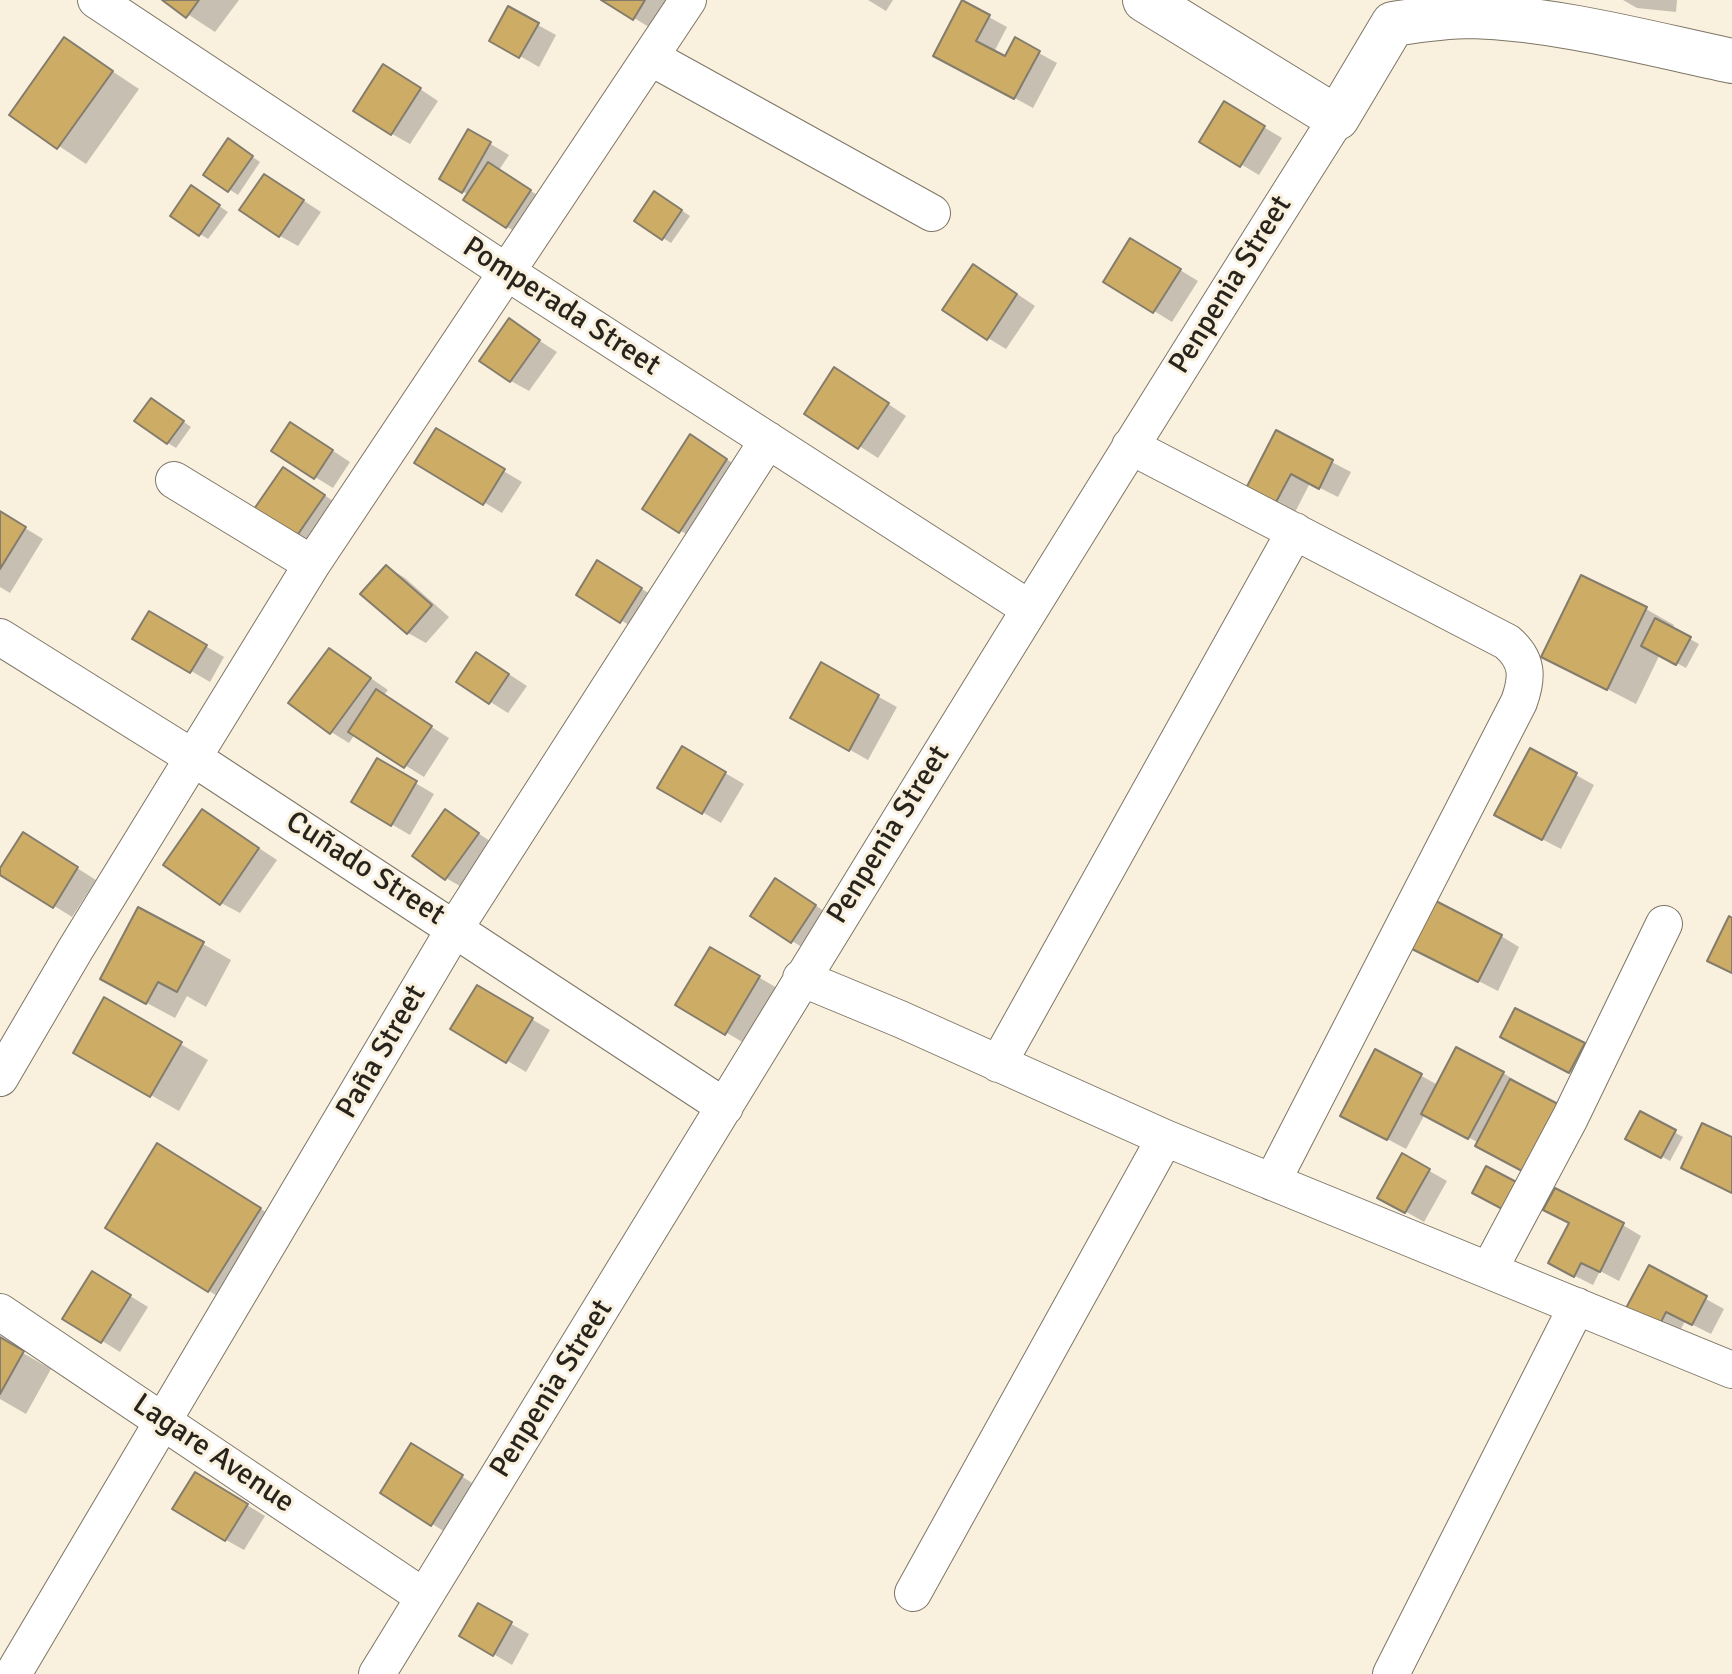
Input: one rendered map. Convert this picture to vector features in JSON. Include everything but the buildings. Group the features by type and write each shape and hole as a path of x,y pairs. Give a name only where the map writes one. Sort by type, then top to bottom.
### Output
{"street":[{"name":"Pomperada Street","path":"96,0 505,271 1030,609"},
{"path":"0,1078 192,757 312,564 688,0"},
{"path":"1145,0 1337,118"},
{"path":"1400,12 1512,19 1730,53"},
{"name":"Penpenia Street","path":"377,1674 801,978 1400,12"},
{"path":"650,57 932,213"},
{"name":"Paña Street","path":"13,1674 455,928 768,440"},
{"path":"1130,446 1507,642 1524,661 1526,674 1519,702 1272,1182"},
{"path":"174,480 312,564"},
{"path":"998,1064 1295,531"},
{"name":"Cuñado Street","path":"0,637 192,757 725,1107"},
{"path":"1489,1270 1570,1118 1664,924"},
{"path":"801,978 1165,1138 1732,1370"},
{"path":"913,1593 1165,1138"},
{"path":"1391,1674 1577,1306"},
{"name":"Lagare Avenue","path":"0,1312 165,1420 424,1597"}]}
